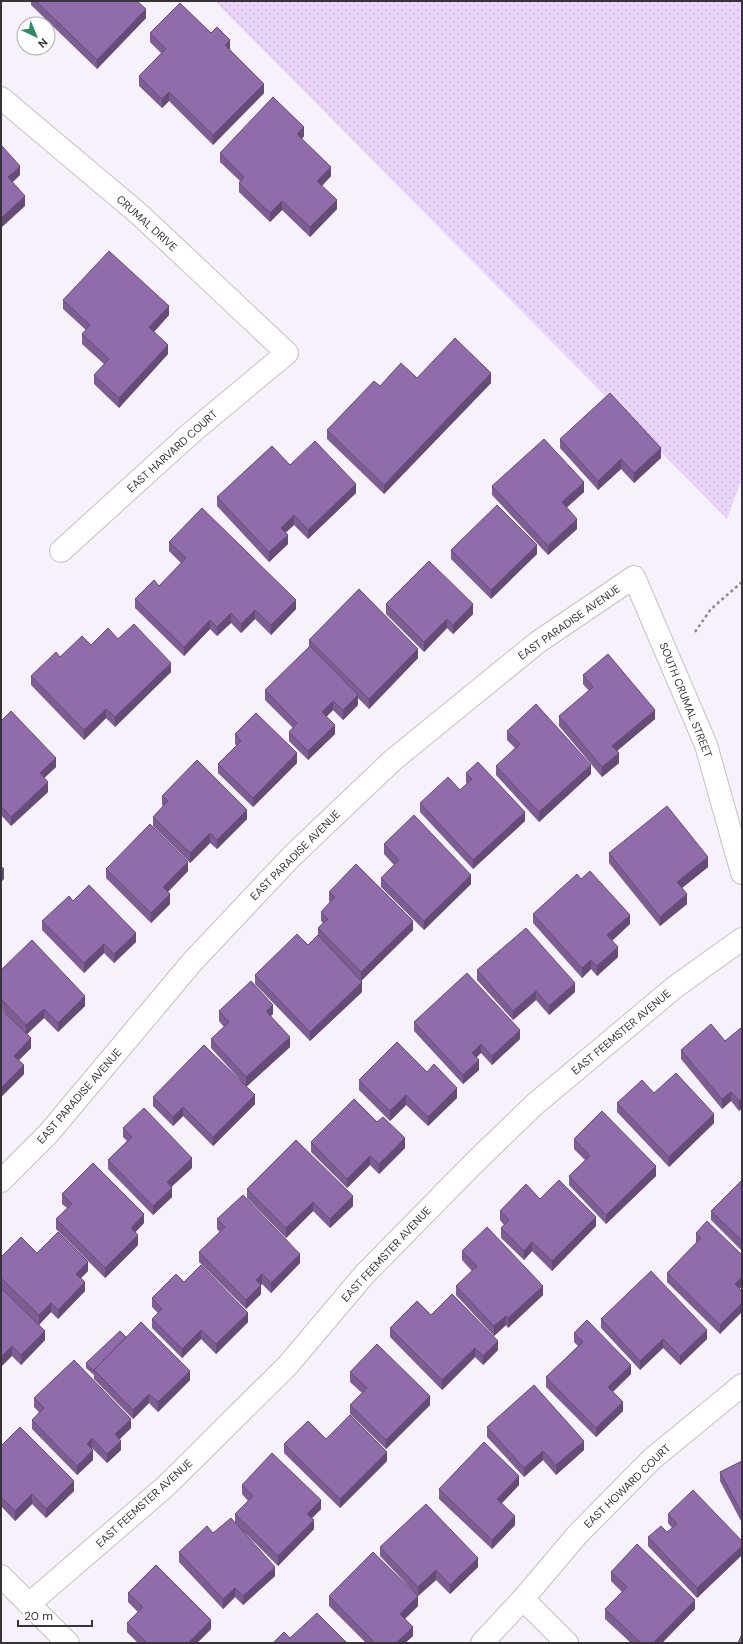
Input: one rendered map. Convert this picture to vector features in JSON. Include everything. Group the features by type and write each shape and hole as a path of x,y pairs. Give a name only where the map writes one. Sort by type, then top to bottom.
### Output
{"street":[{"name":"CRUMAL DRIVE","path":"1,98 138,214 287,353"},
{"name":"EAST HARVARD COURT","path":"61,551 191,432 287,353"},
{"name":"SOUTH CRUMAL STREET","path":"634,577 706,745 742,873"},
{"name":"EAST PARADISE AVENUE","path":"1,1181 48,1134 193,961 292,856 393,760 538,642 634,577"},
{"name":"EAST FEEMSTER AVENUE","path":"29,1604 166,1486 288,1365 370,1269 474,1163 534,1105 675,987 742,939"},
{"name":"EAST HOWARD COURT","path":"482,1643 577,1535 652,1459 742,1385"},
{"path":"1,1576 68,1643"},
{"path":"522,1599 566,1643"}],"path":[{"path":"695,632 711,609 742,582"}],"shaded area":[{"path":"215,1 742,1 742,478 727,519"}],"building":[{"path":"36,1 137,1 146,9 97,60 56,20 56,16 52,16"},
{"path":"180,3 211,33 217,27 230,40 225,45 264,84 213,135 169,92 162,99 139,76 166,49 150,33"},
{"path":"273,97 304,127 297,134 331,167 317,181 337,200 310,227 282,201 270,213 239,183 244,177 220,153"},
{"path":"2,146 20,166 8,177 25,196 1,218 1,147"},
{"path":"109,251 169,306 149,327 168,345 119,398 94,375 109,359 82,334 90,325 63,300"},
{"path":"455,338 491,373 384,485 327,430 374,381 380,386 401,363 417,378"},
{"path":"610,393 661,448 634,473 621,459 598,481 560,439"},
{"path":"544,439 584,482 562,502 577,519 548,546 492,486"},
{"path":"315,441 356,484 308,530 294,515 281,528 288,535 269,552 217,497 272,446 290,465"},
{"path":"497,505 537,545 491,590 451,550"},
{"path":"202,508 296,600 271,625 255,610 241,624 231,613 217,627 210,620 184,647 135,599 154,580 159,586 186,558 169,542"},
{"path":"429,561 473,604 453,625 447,619 424,642 386,604"},
{"path":"359,589 418,649 369,699 309,640"},
{"path":"134,624 171,663 115,717 106,709 84,730 31,676 56,652 60,657 82,636 91,645 108,628 118,639"},
{"path":"310,646 358,695 343,710 333,701 322,712 335,725 308,751 289,732 297,723 265,690"},
{"path":"608,654 655,710 612,746 619,753 602,767 559,716 593,687 583,675"},
{"path":"536,704 591,765 539,812 496,766 520,744 507,731"},
{"path":"11,711 56,758 40,773 48,782 11,817 1,806 1,721"},
{"path":"256,713 297,753 253,798 218,764 241,741 235,734"},
{"path":"197,760 247,810 217,840 210,833 190,853 153,817 168,801 162,796"},
{"path":"478,762 525,812 473,860 420,803 448,777 460,790 472,779 466,773"},
{"path":"667,806 708,857 677,882 687,894 660,917 609,853"},
{"path":"414,815 471,875 424,921 381,878 399,860 384,844"},
{"path":"150,824 188,862 163,887 170,894 151,913 106,869"},
{"path":"356,864 413,921 361,972 318,928 328,919 321,912 335,897 329,892"},
{"path":"590,871 630,915 607,935 618,947 597,966 591,960 582,968 533,914 577,874 581,879"},
{"path":"89,885 136,933 114,954 104,944 84,963 42,921 69,896 73,901"},
{"path":"526,928 575,983 549,1006 536,991 513,1011 477,970"},
{"path":"297,934 308,945 318,935 362,982 310,1032 255,975"},
{"path":"32,940 85,996 58,1023 44,1009 26,1025 1,999 1,970"},
{"path":"467,973 520,1030 492,1056 481,1044 472,1053 479,1060 463,1075 414,1022"},
{"path":"251,981 273,1005 266,1011 290,1037 246,1077 211,1039 229,1022 219,1011"},
{"path":"1,1009 31,1038 14,1056 24,1065 1,1088"},
{"path":"711,1024 725,1041 742,1027 742,1099 739,1101 731,1092 722,1099 681,1050"},
{"path":"397,1042 427,1072 434,1064 457,1088 428,1117 406,1095 390,1111 359,1080"},
{"path":"204,1045 255,1095 213,1137 183,1107 173,1117 153,1097"},
{"path":"676,1073 714,1114 669,1157 617,1103 642,1080 654,1093"},
{"path":"354,1099 377,1122 383,1117 405,1138 379,1164 370,1156 347,1179 311,1142"},
{"path":"144,1108 192,1158 167,1182 172,1188 153,1206 108,1160 132,1137 123,1128"},
{"path":"602,1111 656,1166 606,1215 569,1176 590,1156 574,1139"},
{"path":"296,1140 353,1196 330,1219 313,1202 286,1228 247,1189"},
{"path":"93,1163 144,1214 131,1228 138,1235 105,1268 56,1219 72,1204 62,1194"},
{"path":"559,1180 596,1217 552,1261 532,1242 524,1251 501,1228 509,1220 500,1211 526,1184 540,1199"},
{"path":"742,1180 742,1241 711,1211"},
{"path":"243,1195 300,1254 271,1283 262,1274 256,1280 261,1285 246,1300 199,1252 225,1227 217,1219"},
{"path":"707,1221 742,1255 742,1277 735,1284 742,1291 742,1303 720,1325 667,1273 701,1238 696,1233"},
{"path":"487,1227 543,1286 508,1318 506,1316 494,1326 456,1286 477,1266 462,1251"},
{"path":"58,1232 88,1262 76,1274 85,1282 58,1310 51,1303 39,1315 1,1278 1,1257 21,1237 37,1253"},
{"path":"201,1265 248,1313 216,1344 201,1330 182,1349 152,1319 162,1309 152,1298 176,1274 184,1282"},
{"path":"651,1271 707,1330 680,1356 663,1339 640,1361 601,1319"},
{"path":"1,1288 45,1331 21,1355 12,1346 1,1357"},
{"path":"452,1294 498,1341 483,1356 475,1348 442,1380 390,1328 417,1301 431,1315"},
{"path":"587,1320 631,1365 608,1387 623,1402 596,1428 546,1377 583,1342 574,1333"},
{"path":"141,1322 190,1371 158,1402 149,1394 133,1410 94,1370"},
{"path":"120,1331 126,1337 94,1371 86,1363"},
{"path":"377,1344 430,1396 386,1440 350,1405 367,1388 350,1372"},
{"path":"74,1360 131,1419 115,1434 121,1441 107,1454 92,1438 87,1444 93,1450 77,1466 32,1420 44,1408 34,1398"},
{"path":"534,1385 584,1441 556,1465 543,1451 524,1468 487,1427"},
{"path":"350,1415 387,1452 340,1499 284,1444 308,1421 326,1439"},
{"path":"20,1427 74,1481 46,1509 32,1494 15,1511 1,1497 1,1446"},
{"path":"484,1442 519,1476 497,1499 515,1516 492,1540 439,1489"},
{"path":"272,1453 321,1500 307,1514 314,1520 278,1556 235,1514 253,1496 242,1485"},
{"path":"742,1461 742,1514 720,1472"},
{"path":"693,1490 742,1541 742,1546 697,1588 648,1537 661,1526 667,1532 677,1524 668,1514"},
{"path":"426,1504 478,1558 450,1585 436,1570 418,1587 380,1547"},
{"path":"231,1518 275,1567 243,1596 235,1588 223,1599 179,1552 207,1526 213,1533"},
{"path":"637,1544 695,1600 653,1643 641,1643 605,1609 627,1587 611,1572"},
{"path":"373,1552 418,1596 400,1614 413,1627 396,1643 375,1643 329,1596"},
{"path":"156,1565 211,1620 188,1643 147,1643 127,1623 143,1607 128,1593"},
{"path":"317,1613 347,1643 273,1643 284,1632 290,1638"},
{"path":"742,1634 742,1643 738,1643"}]}
